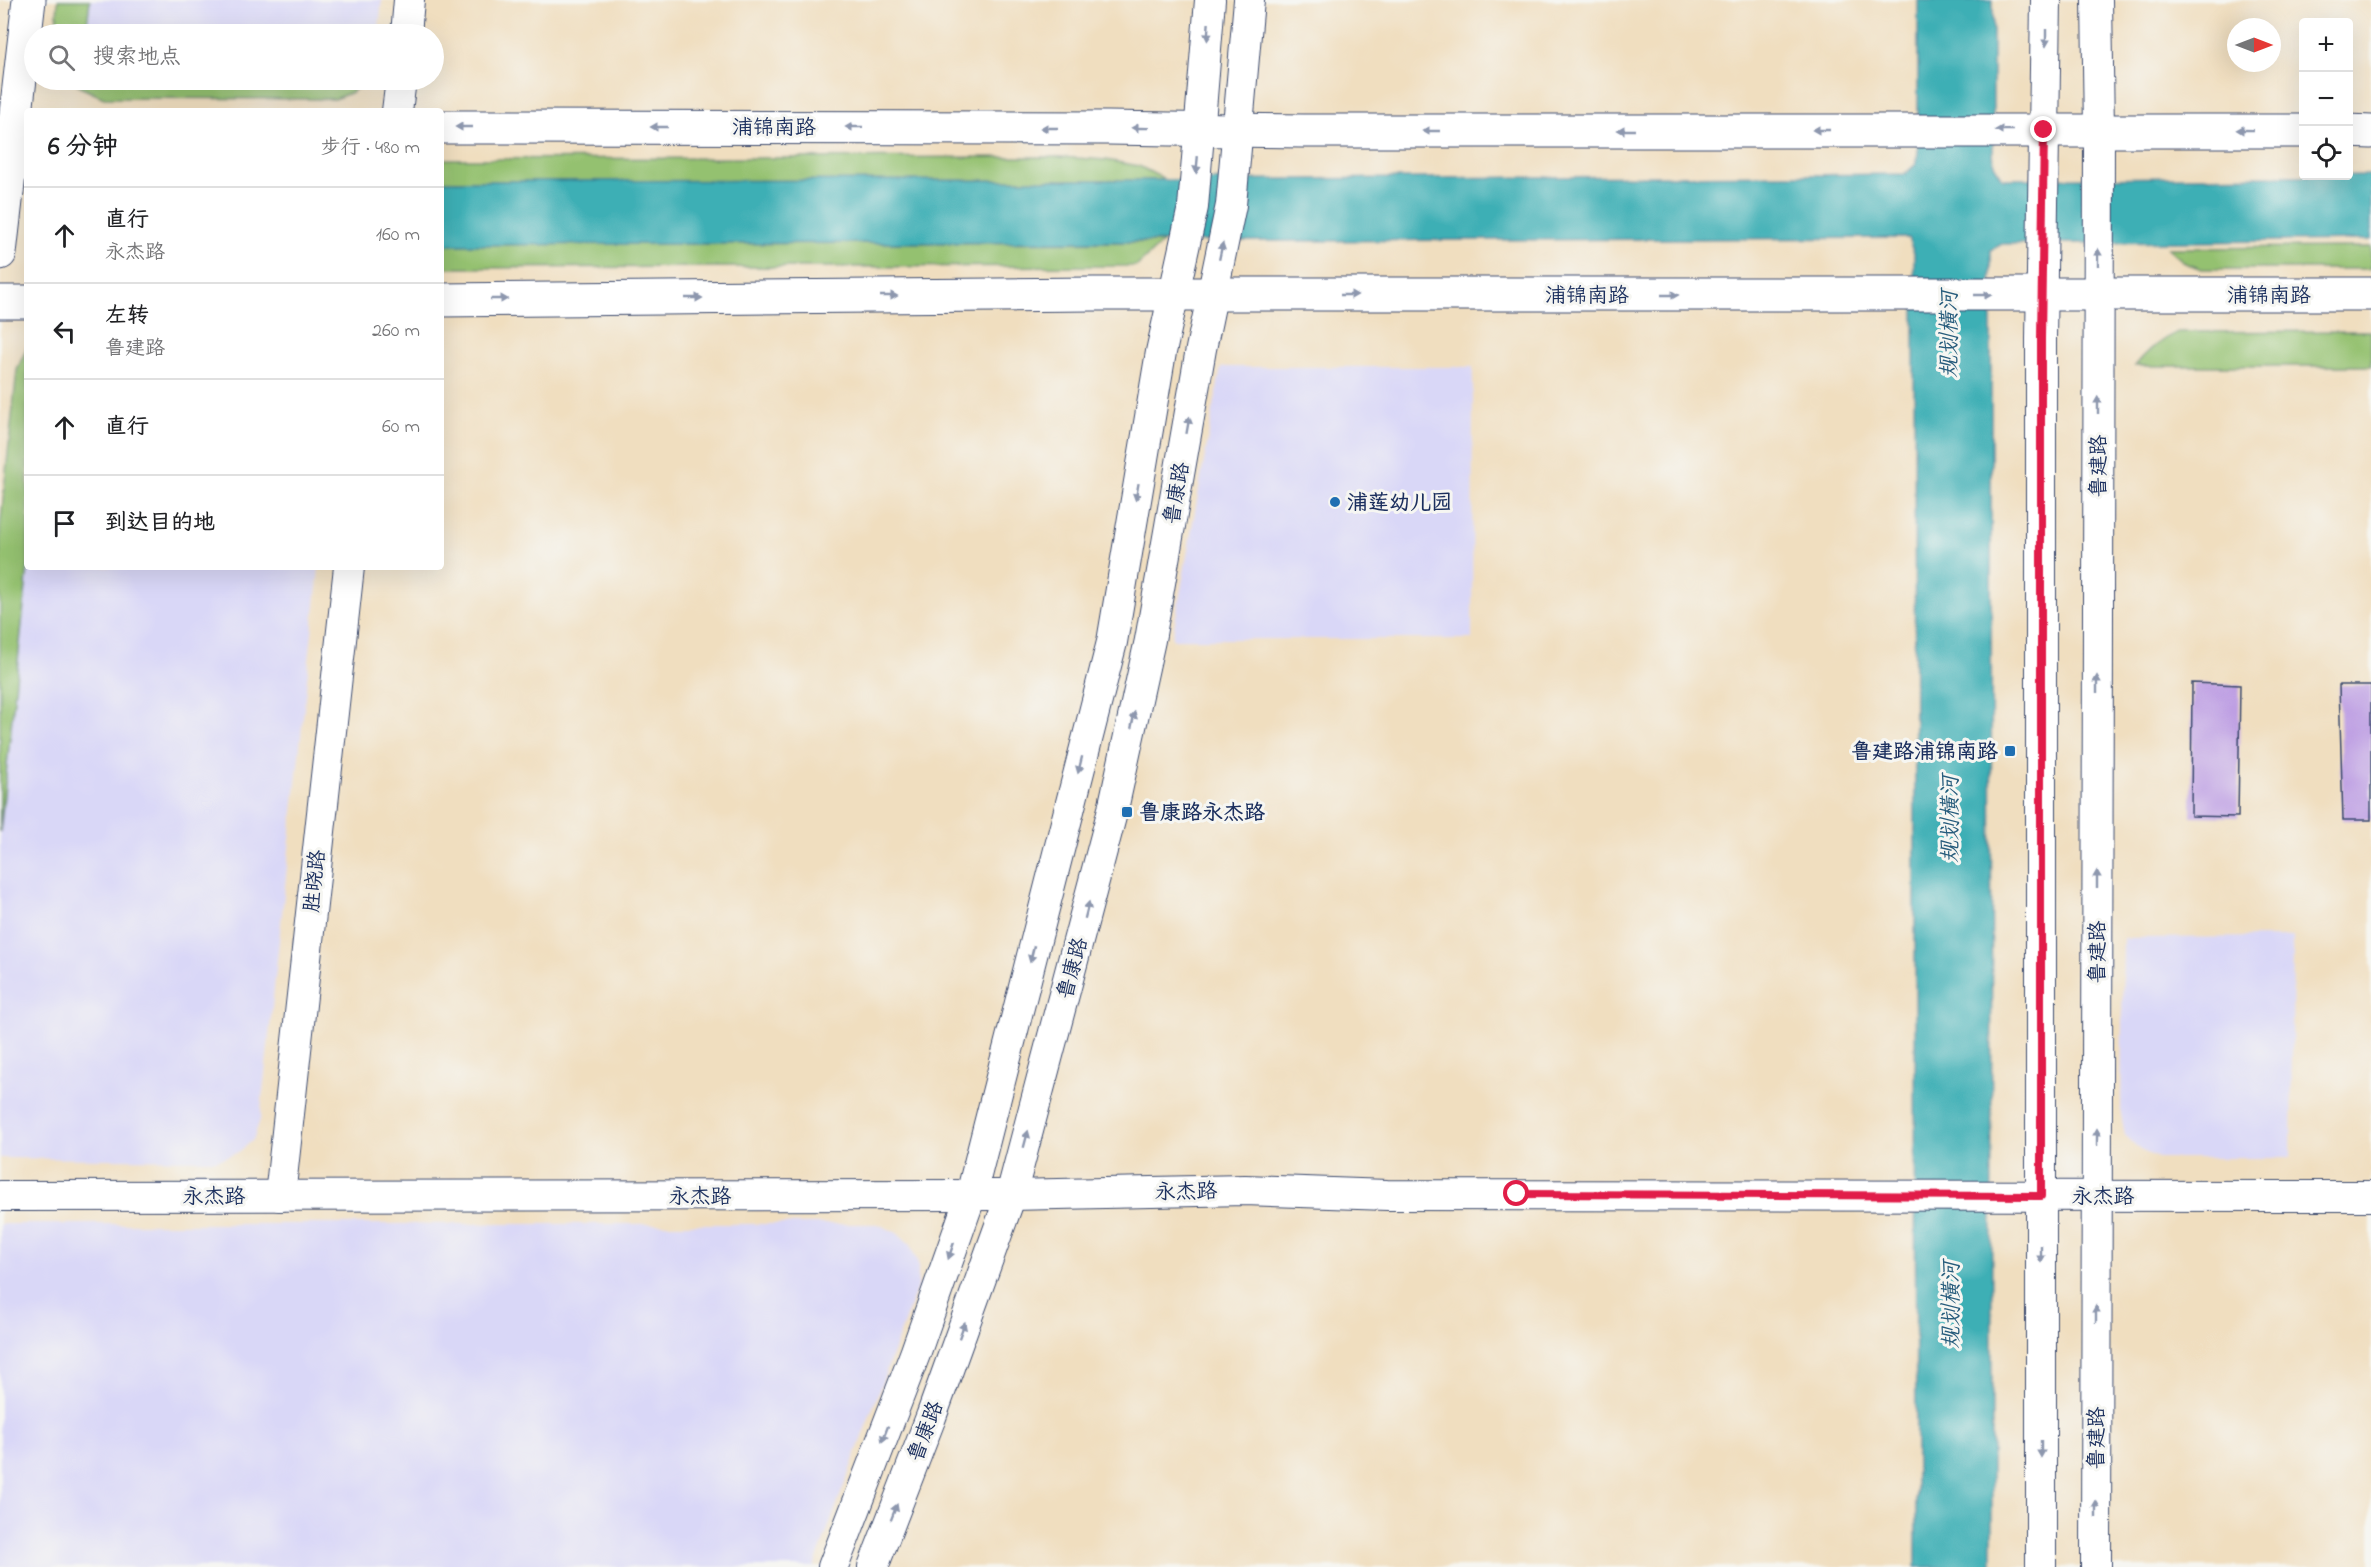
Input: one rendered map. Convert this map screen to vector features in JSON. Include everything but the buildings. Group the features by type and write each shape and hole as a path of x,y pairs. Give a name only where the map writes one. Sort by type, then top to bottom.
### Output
{"main road":[{"path":"26,24 29,0"},
{"path":"0,253 24,42"},
{"name":"浦锦南路","path":"444,127 1108,128 1303,131 2044,130"},
{"path":"2044,130 2299,131"},
{"path":"2353,131 2371,132"},
{"name":"浦锦南路","path":"444,300 1094,294 2371,294"},
{"path":"0,302 24,302"}],"street":[{"path":"407,24 409,0"},
{"name":"鲁康路","path":"833,1567 915,1354 971,1195 1112,642 1161,352 1193,207 1210,0"},
{"name":"鲁康路","path":"873,1567 1011,1195 1113,809 1150,640 1201,350 1231,205 1249,0"},
{"path":"2041,1567 2041,339 2046,0"},
{"name":"鲁建路","path":"2096,1567 2099,130 2097,0"},
{"path":"398,108 400,90"},
{"name":"胜晓路","path":"279,1196 349,570"},
{"name":"永杰路","path":"0,1196 1011,1195 1245,1190 1388,1195 2371,1196"}],"shaded area":[{"path":"90,0 382,0 379,24 87,24"},
{"name":"浦莲幼儿园","path":"1221,367 1473,367 1472,639 1172,639"},
{"path":"28,570 319,570 260,1120 253,1140 239,1152 217,1160 0,1158 0,832"},
{"path":"2293,937 2291,1158 2158,1158 2140,1150 2125,1135 2121,1114 2123,938"},
{"path":"0,1224 878,1224 897,1233 910,1245 918,1263 918,1285 814,1567 0,1567"}],"green space":[{"path":"58,0 90,0 87,24 57,24"},
{"path":"86,90 354,90 335,99 104,98"},
{"path":"1060,157 1106,160 1139,166 1166,180 444,181 444,159"},
{"path":"1163,242 1137,266 444,268 444,245"},
{"path":"2371,247 2371,269 2202,269 2185,263 2168,248"},
{"path":"2371,331 2371,366 2135,366 2154,346 2178,332"},
{"path":"24,354 24,570 28,570 0,832 0,528 17,370"}],"water":[{"name":"规划横河","path":"1918,0 1993,0 1993,150 1994,165 2003,179 2299,176 2299,180 2353,180 2353,175 2371,175 2371,240 2002,244 1991,250 1992,1567 1916,1567 1914,253 1908,238 444,245 444,181 1166,180 1905,174 1916,164 1918,152"}],"place":[{"name":"浦莲幼儿园","path":"1335,502"},
{"name":"鲁建路浦锦南路","path":"2010,751"},
{"name":"鲁康路永杰路","path":"1127,812"}],"route":[{"path":"1517,1194 2041,1196 2041,339 2044,130"}]}
